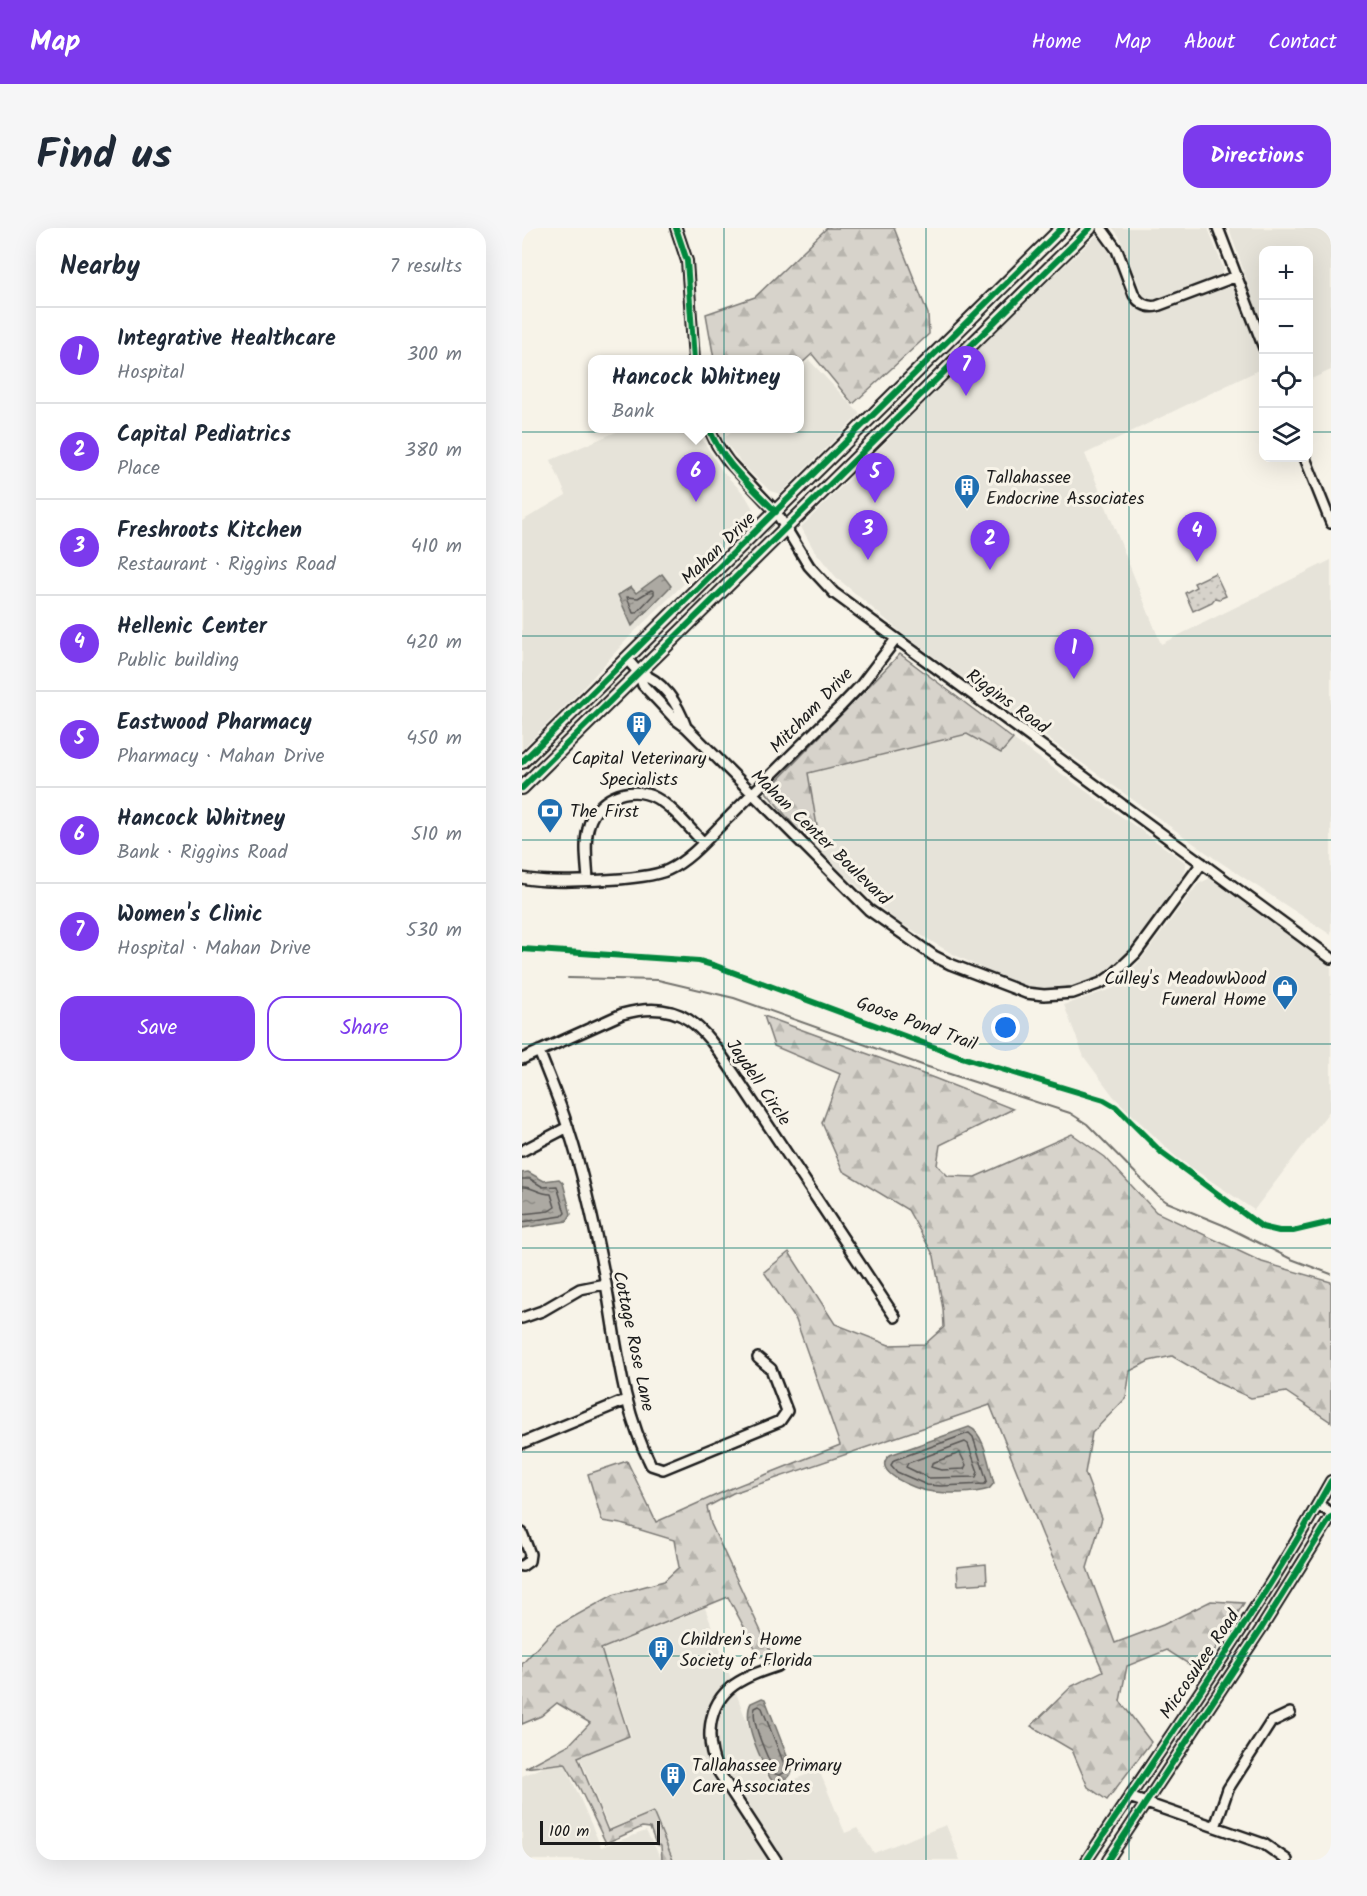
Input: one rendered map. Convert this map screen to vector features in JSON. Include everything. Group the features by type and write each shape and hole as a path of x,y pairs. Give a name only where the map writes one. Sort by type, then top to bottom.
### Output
{"main road":[{"name":"Mahan Drive","path":"522,762 1062,228"},
{"name":"Mahan Drive","path":"522,788 1090,228"},
{"path":"972,317 986,331"},
{"path":"873,415 885,430"}],"street":[{"path":"676,228 687,261 694,355"},
{"path":"1101,228 1117,250 1134,295 1147,306 1158,306 1237,276"},
{"path":"1218,228 1259,337"},
{"name":"Riggins Road","path":"711,433 728,461 776,512 809,566 824,584 1331,958"},
{"path":"1307,462 1331,523"},
{"name":"Mitcham Drive","path":"522,878 540,881 629,878 659,874 678,865 861,685 896,639"},
{"name":"Mahan Center Boulevard","path":"626,658 639,673 651,677 665,690 679,709 686,727 869,910 924,950 950,964 1026,993 1044,995 1072,993 1101,983 1114,975 1136,954 1202,863"},
{"path":"588,880 588,827 595,812 602,804 617,795 634,792 654,796 703,842"},
{"name":"Jaydell Circle","path":"522,1059 622,1014 635,1011 651,1009 674,1012 699,1026 734,1072 896,1317"},
{"name":"Cottage Rose Lane","path":"539,1051 568,1127 580,1168 605,1284 618,1366 626,1400 644,1452 651,1465 663,1469 780,1421 786,1415 785,1403 771,1369 758,1358"},
{"path":"522,1151 568,1127"},
{"path":"522,1318 542,1311 580,1289 605,1284"},
{"path":"522,1443 626,1400"},
{"name":"Miccosukee Road","path":"1087,1860 1251,1614 1331,1481"},
{"path":"1318,1504 1331,1515"},
{"name":"Miccosukee Road","path":"1108,1860 1262,1629 1331,1515"},
{"path":"522,1533 530,1554 529,1561 522,1566"},
{"path":"777,1666 744,1679 722,1696 712,1718 708,1740 718,1771 777,1860"},
{"path":"1215,1827 1227,1789 1271,1722 1290,1713"},
{"path":"1129,1797 1264,1844 1287,1860"}],"shaded area":[{"path":"1113,228 1208,228 1224,270 1220,275 1156,299 1146,298 1119,236"},
{"path":"1229,228 1331,228 1331,370 1313,378 1313,246 1259,246 1259,316"},
{"path":"1097,235 1105,240 1112,249 1133,302 1139,310 1158,312 1227,285 1234,287 1237,291 1259,356 1259,370 1085,454 1161,644 1331,560 1331,935 1214,858 904,635 836,577 814,550 801,527 1014,314"},
{"path":"809,360 860,414 780,494 770,491 742,464 723,439 730,433 804,433 804,365"},
{"path":"614,433 700,433 722,471 745,495 756,514 631,635 583,688 522,749 522,521 566,495 551,460"},
{"path":"900,654 1013,739 1185,862 1186,868 1182,879 1121,965 1113,971 1092,983 1072,990 1032,989 1000,977 951,953 894,919 807,841 766,792"},
{"path":"1210,878 1331,967 1331,1109 1254,1210 1176,1157 1114,1097 1084,1057 1064,1005 1114,988 1140,961 1198,884"},
{"path":"705,1608 771,1788 819,1770 845,1833 857,1828 874,1853 946,1825 960,1860 674,1860 653,1811 609,1829 580,1757 631,1736 602,1650"},
{"path":"563,1759 601,1847 646,1831 662,1860 522,1860 522,1776"}],"green space":[{"path":"827,228 894,228 928,314 929,334 853,404 812,354 804,361 804,355 713,355 706,314 755,297"},
{"path":"1215,573 1226,596 1215,598 1212,602 1193,611 1185,593 1196,587 1194,583"},
{"path":"900,654 1013,739 1001,753 967,734 808,773 819,838 807,841 766,792"},
{"path":"764,1016 1013,1109 940,1145 937,1165 948,1176 975,1177 1072,1134 1105,1157 1156,1212 1262,1262 1331,1282 1331,1422 1286,1392 1251,1398 1220,1384 1172,1356 1149,1361 1130,1371 1126,1398 1092,1433 1085,1473 1102,1518 1087,1568 1115,1643 1163,1625 1211,1601 1244,1603 1201,1672 1167,1650 1127,1666 1120,1701 1151,1742 1107,1800 1088,1787 1072,1750 1031,1726 1072,1686 1103,1671 1043,1536 990,1405 733,1493 707,1507 711,1524 771,1653 760,1657 728,1597 601,1649 629,1736 578,1757 608,1831 653,1812 673,1860 662,1860 661,1846 656,1844 650,1828 642,1827 606,1843 565,1763 525,1768 570,1744 590,1723 557,1703 541,1716 522,1724 522,1664 557,1626 613,1595 664,1581 679,1567 674,1540 621,1524 602,1521 588,1474 627,1461 656,1522 732,1488 840,1445 796,1320 764,1272 789,1252 835,1324 889,1345 925,1344 944,1327 934,1256 908,1210 843,1171 822,1123 840,1074 774,1046"},
{"path":"986,1564 987,1583 958,1585 957,1567"}],"water":[{"path":"662,574 671,586 632,626 618,595 631,587 636,593"},
{"path":"528,1172 544,1181 559,1179 563,1183 571,1214 567,1221 522,1228 522,1173"},
{"path":"969,1427 979,1436 986,1452 994,1483 989,1489 959,1493 928,1491 897,1479 885,1468 885,1461 890,1455"},
{"path":"765,1699 792,1769 790,1775 783,1780 773,1781 770,1778 751,1730 749,1710 751,1703"}],"waterway":[{"path":"568,978 658,980 734,998 925,1066 1070,1113 1087,1124 1157,1195 1167,1202 1223,1225 1291,1259 1331,1274"}],"cycle path":[{"path":"676,228 687,261 694,355"},
{"path":"522,762 1062,228"},
{"path":"522,788 1090,228"},
{"path":"711,433 729,462 776,512"},
{"name":"Goose Pond Trail","path":"522,949 699,961 716,966 958,1056 1104,1100 1116,1107 1161,1152 1262,1227 1293,1231 1331,1222"},
{"path":"1087,1860 1244,1626 1331,1481"},
{"path":"1108,1860 1261,1629 1331,1517"}],"place":[{"name":"Women's Clinic","path":"966,396"},
{"name":"Hancock Whitney","path":"696,502"},
{"name":"Eastwood Pharmacy","path":"875,503"},
{"name":"Tallahassee Endocrine Associates","path":"967,510"},
{"name":"Freshroots Kitchen","path":"868,560"},
{"name":"Hellenic Center","path":"1197,562"},
{"name":"Capital Pediatrics","path":"990,570"},
{"name":"Integrative Healthcare","path":"1074,679"},
{"name":"Capital Veterinary Specialists","path":"639,747"},
{"name":"The First","path":"550,834"},
{"name":"Culley's MeadowWood Funeral Home","path":"1285,1011"},
{"name":"Children's Home Society of Florida","path":"661,1672"},
{"name":"Tallahassee Primary Care Associates","path":"673,1798"}]}
